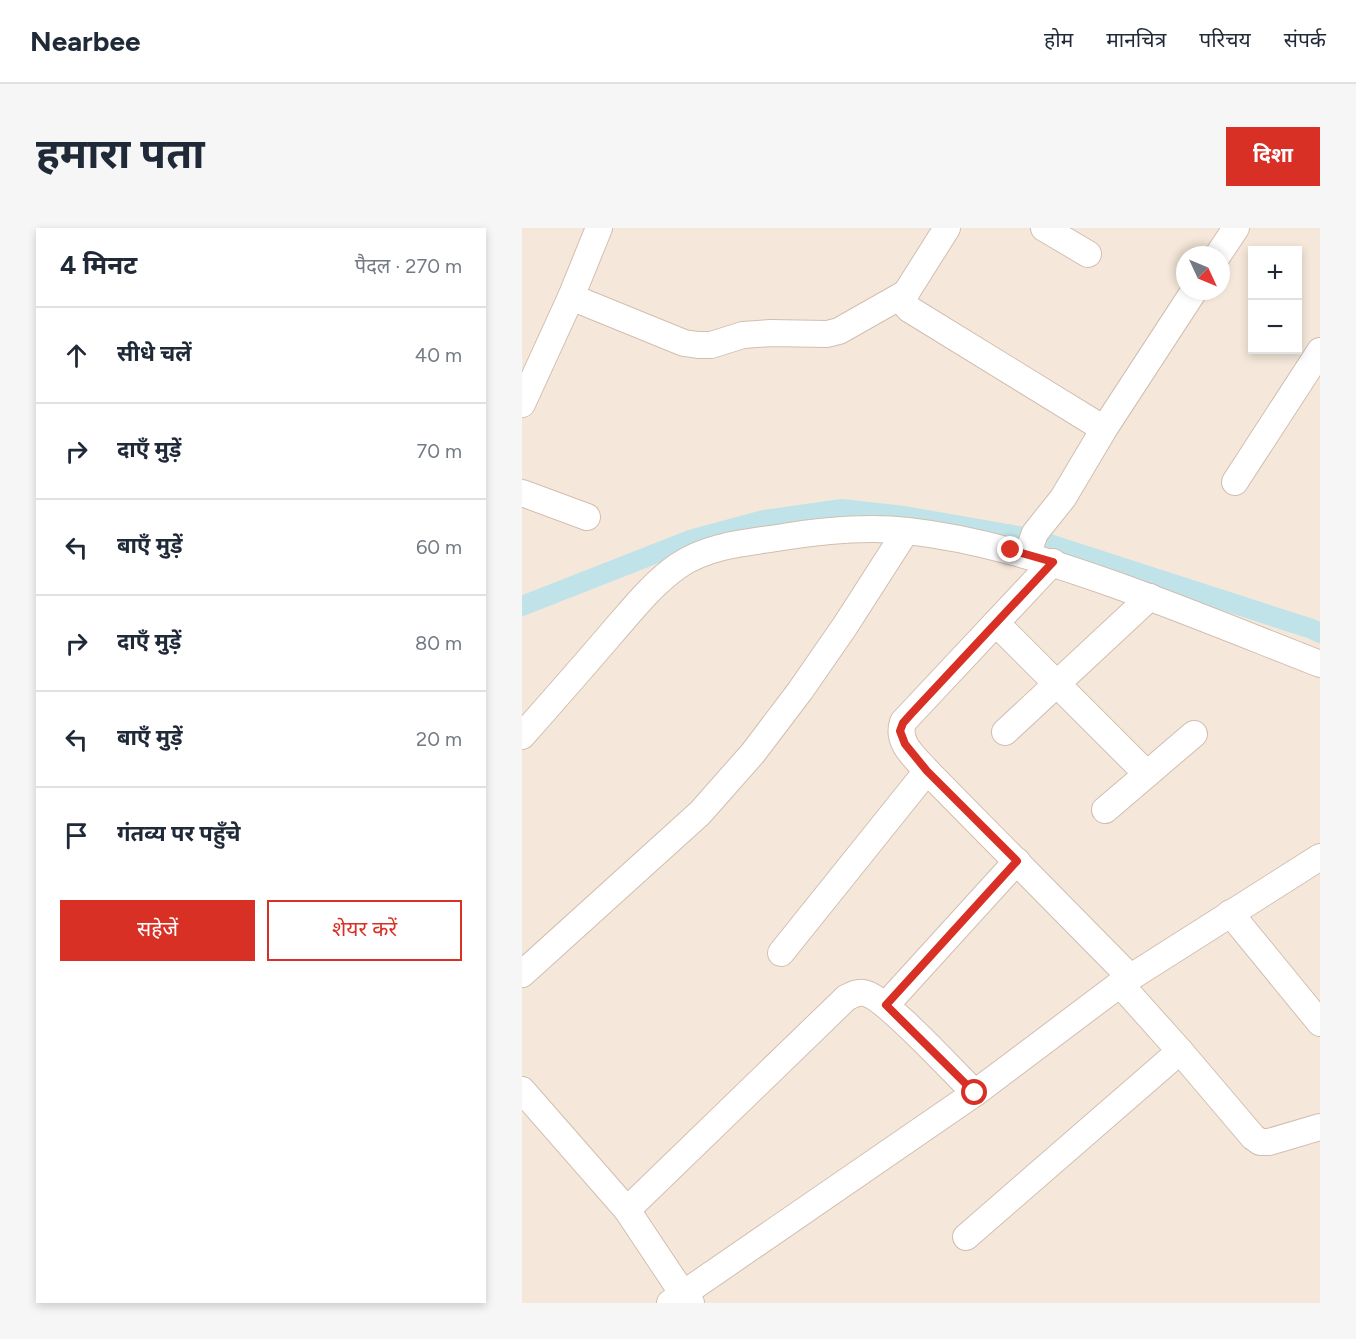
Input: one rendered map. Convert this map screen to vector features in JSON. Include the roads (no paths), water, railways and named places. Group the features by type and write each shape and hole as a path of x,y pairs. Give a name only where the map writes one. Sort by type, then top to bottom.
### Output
{"street":[{"path":"522,404 571,297 599,228"},
{"path":"947,228 917,272 906,293 904,303 909,309 1104,429"},
{"path":"1044,228 1088,254"},
{"path":"1224,246 1236,228"},
{"path":"571,297 684,343 711,345 743,335 827,334 839,331 906,293"},
{"path":"1027,555 1035,533 1063,498 1104,429 1188,300"},
{"path":"1236,482 1320,351"},
{"path":"522,493 587,518"},
{"path":"522,736 658,582 678,566 697,555 729,545 786,536 861,529 906,531 972,540 1053,562 1150,597 1320,664"},
{"path":"522,974 700,813 753,753 838,636 906,531"},
{"path":"1053,562 903,723 900,731 905,744 927,771 1017,861 1125,980 1180,1051 1253,1137 1260,1142 1269,1142 1320,1127"},
{"path":"1005,732 1150,597"},
{"path":"996,623 1147,774"},
{"path":"1105,810 1194,734"},
{"path":"781,953 927,771"},
{"path":"522,1090 627,1210 681,1300 975,1093 1125,980 1320,857"},
{"path":"886,1005 1017,861"},
{"path":"1230,913 1319,1021"},
{"path":"627,1210 846,998 863,993 886,1005 975,1093"},
{"path":"966,1237 1180,1051"}],"waterway":[{"path":"522,606 690,540 764,520 842,509 904,516 1024,537"},
{"path":"1040,541 1320,633"}]}
